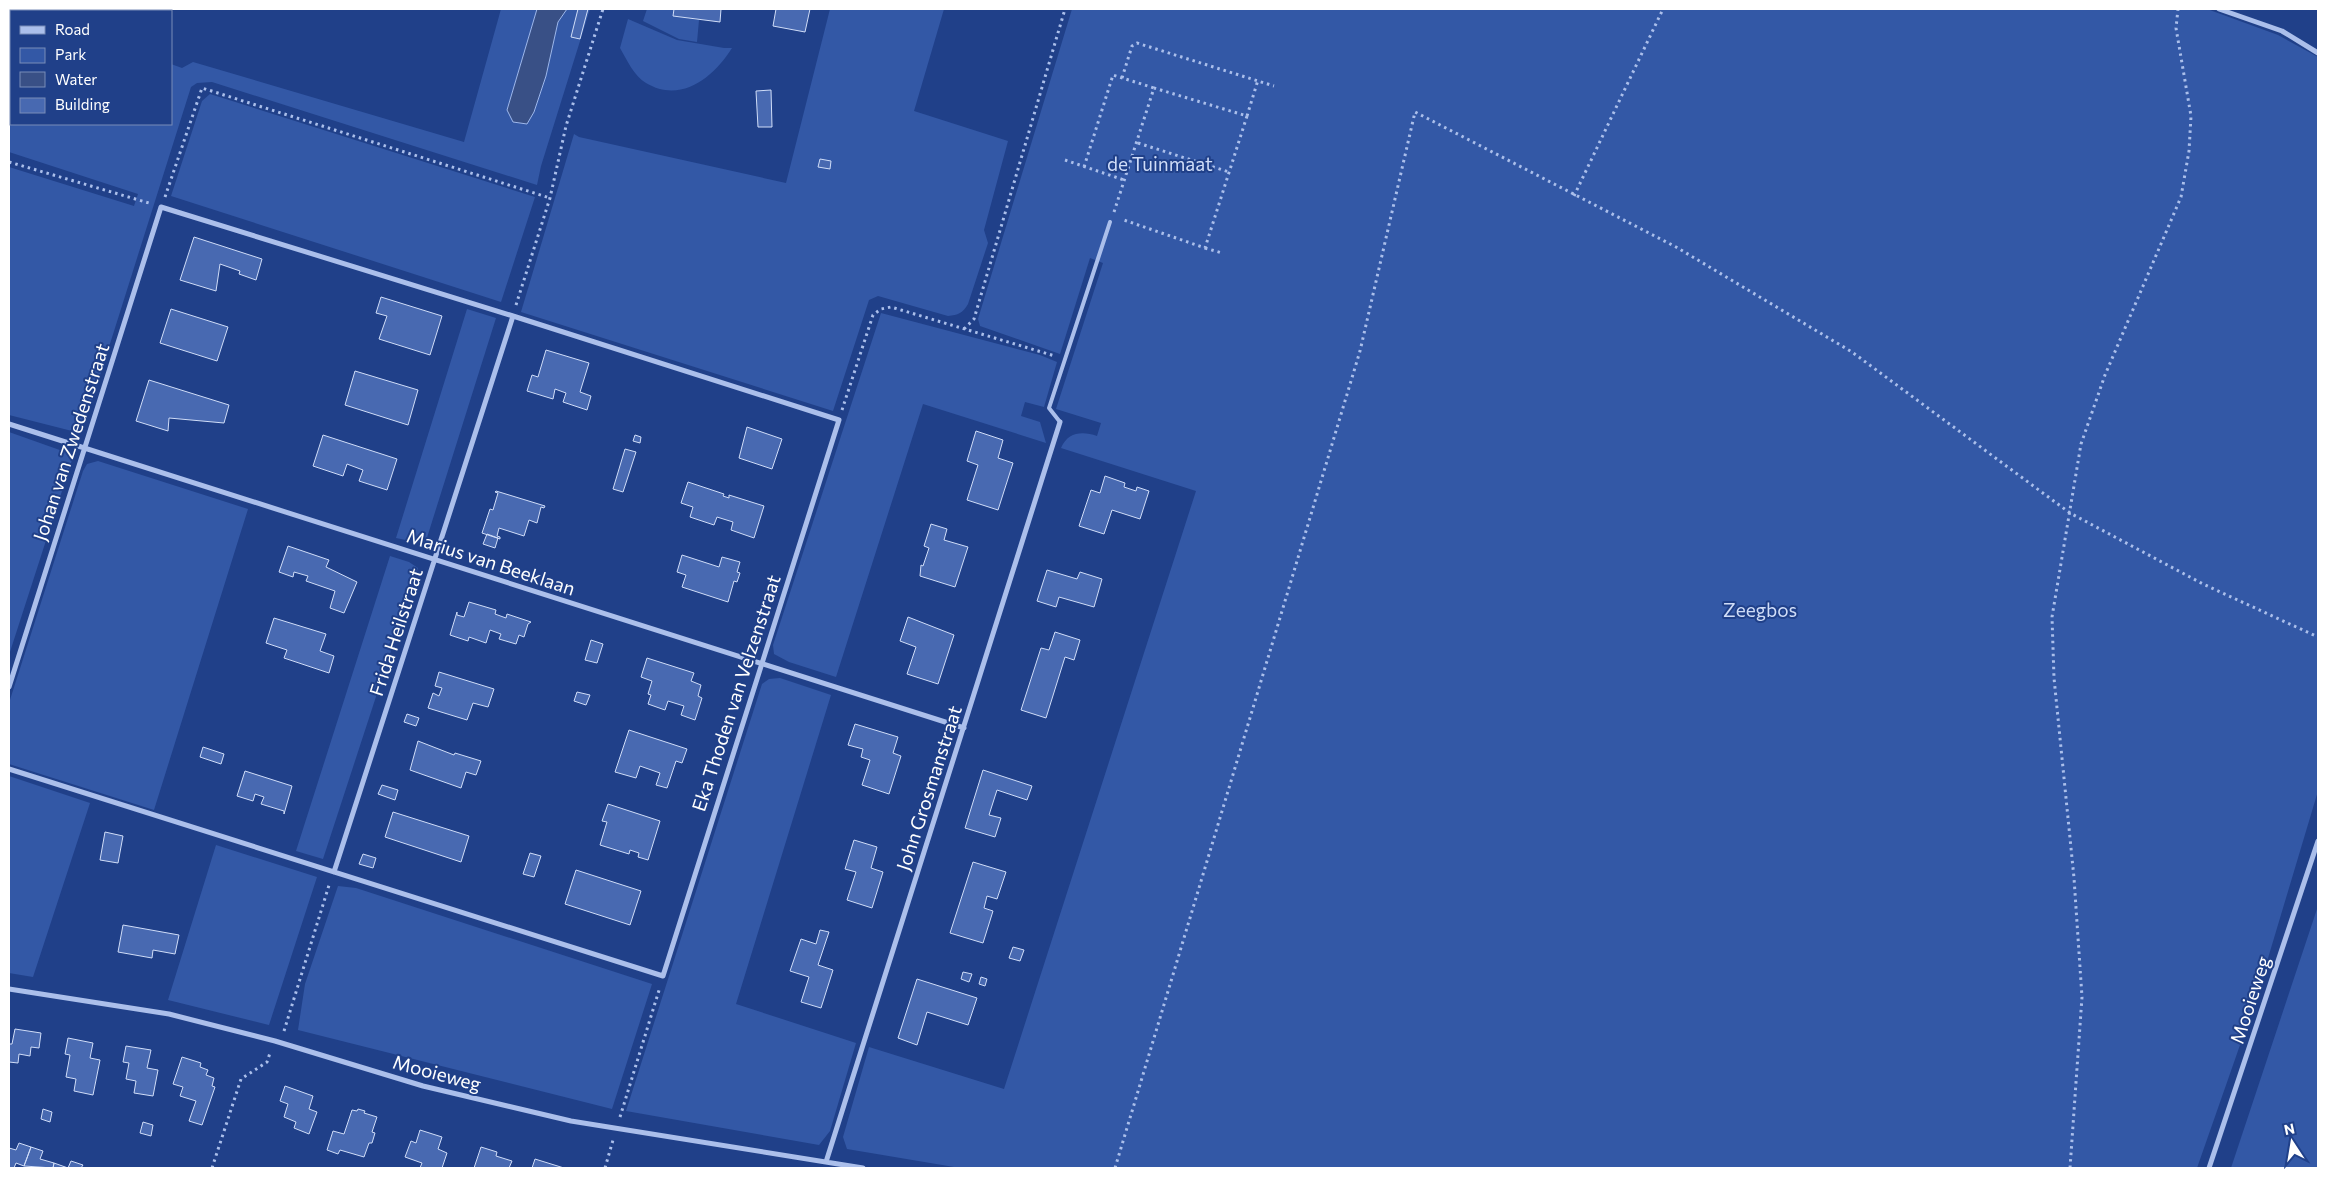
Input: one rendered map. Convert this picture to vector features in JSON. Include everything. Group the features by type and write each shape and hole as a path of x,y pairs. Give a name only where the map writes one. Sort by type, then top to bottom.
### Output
{"street":[{"path":"2220,9 2282,30 2318,53"},
{"path":"161,207 513,316 839,420"},
{"name":"Johan van Zwedenstraat","path":"9,687 161,207"},
{"name":"Frida Heilstraat","path":"334,872 513,316"},
{"name":"Eka Thoden van Velzenstraat","path":"663,976 839,420"},
{"name":"John Grosmanstraat","path":"826,1162 1060,422"},
{"name":"Marius van Beeklaan","path":"9,424 964,728"},
{"path":"9,769 663,976"},
{"name":"Mooieweg","path":"2209,1168 2318,841"},
{"name":"Mooieweg","path":"9,989 169,1014 278,1042 422,1086 617,1130 863,1168"}],"lane":[{"path":"1060,422 1049,408 1110,222"}],"path":[{"path":"513,316 550,198 566,126 603,9"},
{"path":"964,328 974,319 1065,9"},
{"path":"1574,196 1663,9"},
{"path":"2070,1168 2082,997 2074,878 2054,678 2052,617 2081,444 2105,375 2181,197 2189,151 2191,116 2176,28 2178,9"},
{"path":"1122,78 1132,46 1137,43 1274,86"},
{"path":"1084,167 1113,75 1247,116"},
{"path":"1205,248 1258,80"},
{"path":"161,207 202,88 550,198"},
{"path":"1154,88 1138,143 1112,217 1222,253"},
{"path":"1114,1168 1360,351 1415,112 1574,196 1676,247 1852,352 2070,513 2203,584 2318,637"},
{"path":"1138,143 1229,172"},
{"path":"1065,160 1124,180"},
{"path":"9,162 143,202"},
{"path":"839,420 873,315 881,309 896,309 1065,359"},
{"path":"212,1168 242,1079 267,1062 278,1042 334,872"},
{"path":"605,1168 663,976"}],"green space":[{"path":"501,9 537,9 507,110 546,76 558,22 567,9 590,9 541,166 537,185 212,82 197,83 191,87 85,423 72,431 9,415 9,167 134,206 138,194 9,152 10,33 10,125 172,125 172,64 182,68 193,62 464,142"},
{"path":"647,9 674,9 674,16 699,20 697,42 679,39 643,21"},
{"path":"830,9 944,9 914,111 1008,141 984,230 988,243 968,304 964,310 948,316 878,296 869,300 833,411 521,312 574,134 579,137 786,183"},
{"name":"Zeegbos","path":"1072,9 2207,9 2278,35 2318,57 2318,791 2254,1005 2197,1168 960,1168 847,1149 843,1137 869,1047 1004,1089 1196,491 1061,448 1067,439 1076,434 1097,436 1101,423 1056,409 1103,263 1090,258 1060,354 980,326 978,319"},
{"path":"628,19 677,40 732,48 716,69 695,84 684,89 659,89 646,83 638,76 620,48"},
{"path":"210,94 535,197 501,302 171,196 202,101"},
{"path":"467,309 496,318 425,544 396,538"},
{"path":"881,313 1040,355 1057,362 1044,407 1025,402 1021,416 1040,422 1046,443 923,404 836,677 789,662 774,654 773,645"},
{"path":"9,432 71,454 72,460 9,655"},
{"path":"98,461 248,509 154,810 9,764 9,703 83,471 87,464"},
{"path":"390,556 409,562 418,568 323,859 296,851"},
{"path":"780,678 831,695 736,1004 856,1043 830,1131 819,1145 626,1111 762,684 769,679"},
{"path":"9,776 90,803 33,977 9,973"},
{"path":"216,845 317,877 269,1025 168,1000"},
{"path":"338,886 356,888 652,984 612,1109 298,1030 305,984"},
{"path":"2318,906 2318,1168 2231,1168"}],"water":[{"path":"58,9 128,9 128,10"},
{"path":"537,9 567,9 558,22 546,76 534,112 527,124 513,122 507,110"}],"building":[{"path":"578,9 588,9 580,39 571,37"},
{"path":"674,9 721,9 720,22 673,16"},
{"path":"776,9 810,9 805,32 773,26"},
{"path":"771,90 772,127 758,127 756,91"},
{"path":"820,159 831,161 830,169 818,167"},
{"path":"194,237 262,259 256,280 239,274 240,271 220,264 216,291 180,280"},
{"path":"381,297 442,316 430,355 379,339 387,316 376,313"},
{"path":"171,309 228,327 217,361 160,343"},
{"path":"546,350 589,363 580,392 591,396 587,410 563,402 566,393 555,389 553,399 527,391 532,375 538,377"},
{"path":"355,371 418,390 408,425 345,405"},
{"path":"149,380 229,405 224,423 169,418 168,431 136,421"},
{"path":"747,427 782,439 772,469 739,458"},
{"path":"976,431 1003,440 998,458 1013,463 998,510 967,500 978,465 967,461"},
{"path":"323,435 397,459 387,490 359,481 363,470 347,464 343,476 313,466"},
{"path":"635,435 641,437 640,443 633,441"},
{"path":"625,449 636,452 623,492 613,489"},
{"path":"1105,476 1125,483 1124,487 1136,491 1137,487 1149,491 1140,519 1112,510 1104,534 1079,526 1091,490 1100,493"},
{"path":"688,482 724,494 723,496 729,498 729,495 764,506 754,538 731,530 733,522 717,517 714,525 690,517 693,507 681,503"},
{"path":"496,491 545,506 544,508 541,507 537,523 529,520 524,536 499,528 497,536 500,539 482,533 490,509 493,510 498,493"},
{"path":"931,524 947,529 944,540 968,547 955,587 920,576 921,565 923,566 929,548 924,546"},
{"path":"487,534 498,538 495,548 483,544"},
{"path":"288,546 329,560 326,567 357,582 344,613 330,608 335,591 306,581 308,576 294,572 293,577 279,572"},
{"path":"682,555 719,567 722,557 740,562 737,572 740,573 737,582 734,581 728,602 682,587 686,575 677,572"},
{"path":"1047,570 1077,579 1080,572 1102,579 1094,607 1059,597 1056,607 1037,601"},
{"path":"469,602 496,610 495,614 506,618 507,614 531,622 528,624 524,637 519,635 516,644 499,639 501,634 490,630 486,643 469,637 468,641 450,635 457,612 457,615 464,617"},
{"path":"908,617 954,635 938,684 907,674 916,647 900,641"},
{"path":"274,618 326,634 320,651 334,656 329,673 284,658 287,650 266,643"},
{"path":"1055,632 1080,640 1074,660 1065,657 1046,718 1021,710 1041,648 1049,650"},
{"path":"591,640 603,644 597,663 585,660"},
{"path":"647,658 694,673 691,681 701,685 698,696 702,698 695,720 681,715 684,706 668,701 665,710 648,704 651,695 648,694 652,681 641,677"},
{"path":"439,672 494,689 488,707 473,703 467,720 428,708 433,693 439,696 442,688 435,686"},
{"path":"577,692 590,695 586,705 574,701"},
{"path":"407,714 419,718 416,726 404,722"},
{"path":"855,724 898,737 893,753 901,756 889,794 862,785 870,760 861,757 863,749 848,745"},
{"path":"629,730 687,749 682,763 676,761 667,788 656,785 660,773 640,766 636,778 615,772"},
{"path":"418,741 454,755 455,753 481,761 476,775 466,772 461,788 410,770"},
{"path":"203,747 224,754 221,764 200,757"},
{"path":"983,770 1032,786 1027,800 997,790 989,815 1001,818 995,837 965,828"},
{"path":"245,771 292,786 284,814 284,811 261,804 264,797 255,794 253,801 237,796"},
{"path":"382,785 398,790 395,800 378,794"},
{"path":"608,804 660,821 648,860 638,857 639,853 630,850 629,854 600,845 607,822 602,821"},
{"path":"393,812 469,836 461,862 385,837"},
{"path":"105,832 123,836 118,863 100,860"},
{"path":"854,840 877,847 871,868 883,872 872,908 847,900 856,872 845,869"},
{"path":"530,853 541,856 534,877 523,874"},
{"path":"363,854 376,858 373,868 359,864"},
{"path":"973,862 1006,872 997,899 987,896 984,908 993,911 983,943 950,933"},
{"path":"576,870 641,891 630,925 565,904"},
{"path":"123,925 179,935 175,954 153,950 152,958 118,952"},
{"path":"820,930 829,932 818,965 833,970 821,1008 801,1002 809,977 790,971 801,939 816,944"},
{"path":"1013,947 1024,950 1020,961 1009,958"},
{"path":"963,972 972,974 969,982 961,979"},
{"path":"981,977 987,979 985,986 979,984"},
{"path":"917,979 977,998 968,1025 927,1012 917,1045 898,1038"},
{"path":"15,1029 41,1033 39,1048 31,1047 30,1056 19,1054 18,1063 9,1062 9,1044 12,1044"},
{"path":"68,1038 93,1043 90,1058 100,1060 93,1095 74,1091 76,1079 66,1077 70,1055 65,1054"},
{"path":"126,1046 151,1050 147,1068 158,1070 153,1096 134,1093 136,1081 126,1079 129,1063 123,1062"},
{"path":"182,1057 201,1063 200,1067 208,1070 206,1075 214,1078 212,1086 215,1087 202,1125 189,1121 196,1101 180,1096 183,1087 173,1084"},
{"path":"285,1086 313,1096 309,1109 317,1112 309,1134 294,1128 296,1122 284,1117 288,1104 280,1101"},
{"path":"43,1109 52,1112 50,1122 41,1119"},
{"path":"358,1109 377,1117 372,1132 375,1133 372,1143 369,1143 364,1157 340,1150 338,1154 327,1150 333,1131 344,1134 352,1110 357,1111"},
{"path":"143,1122 153,1125 151,1136 140,1133"},
{"path":"420,1130 442,1137 438,1149 447,1153 442,1168 420,1168 422,1163 405,1157 411,1141 416,1143"},
{"path":"19,1143 31,1147 24,1166 16,1163 14,1168 9,1168 9,1148 16,1150"},
{"path":"31,1147 43,1151 40,1159 54,1163 53,1168 24,1166"},
{"path":"481,1147 497,1152 496,1156 512,1161 509,1168 474,1168"},
{"path":"535,1159 564,1168 532,1168"},
{"path":"71,1161 83,1165 81,1168 68,1168"},
{"path":"54,1163 68,1168 53,1168"}],"park label":[{"name":"de Tuinmaat","path":"1160,164"}]}
